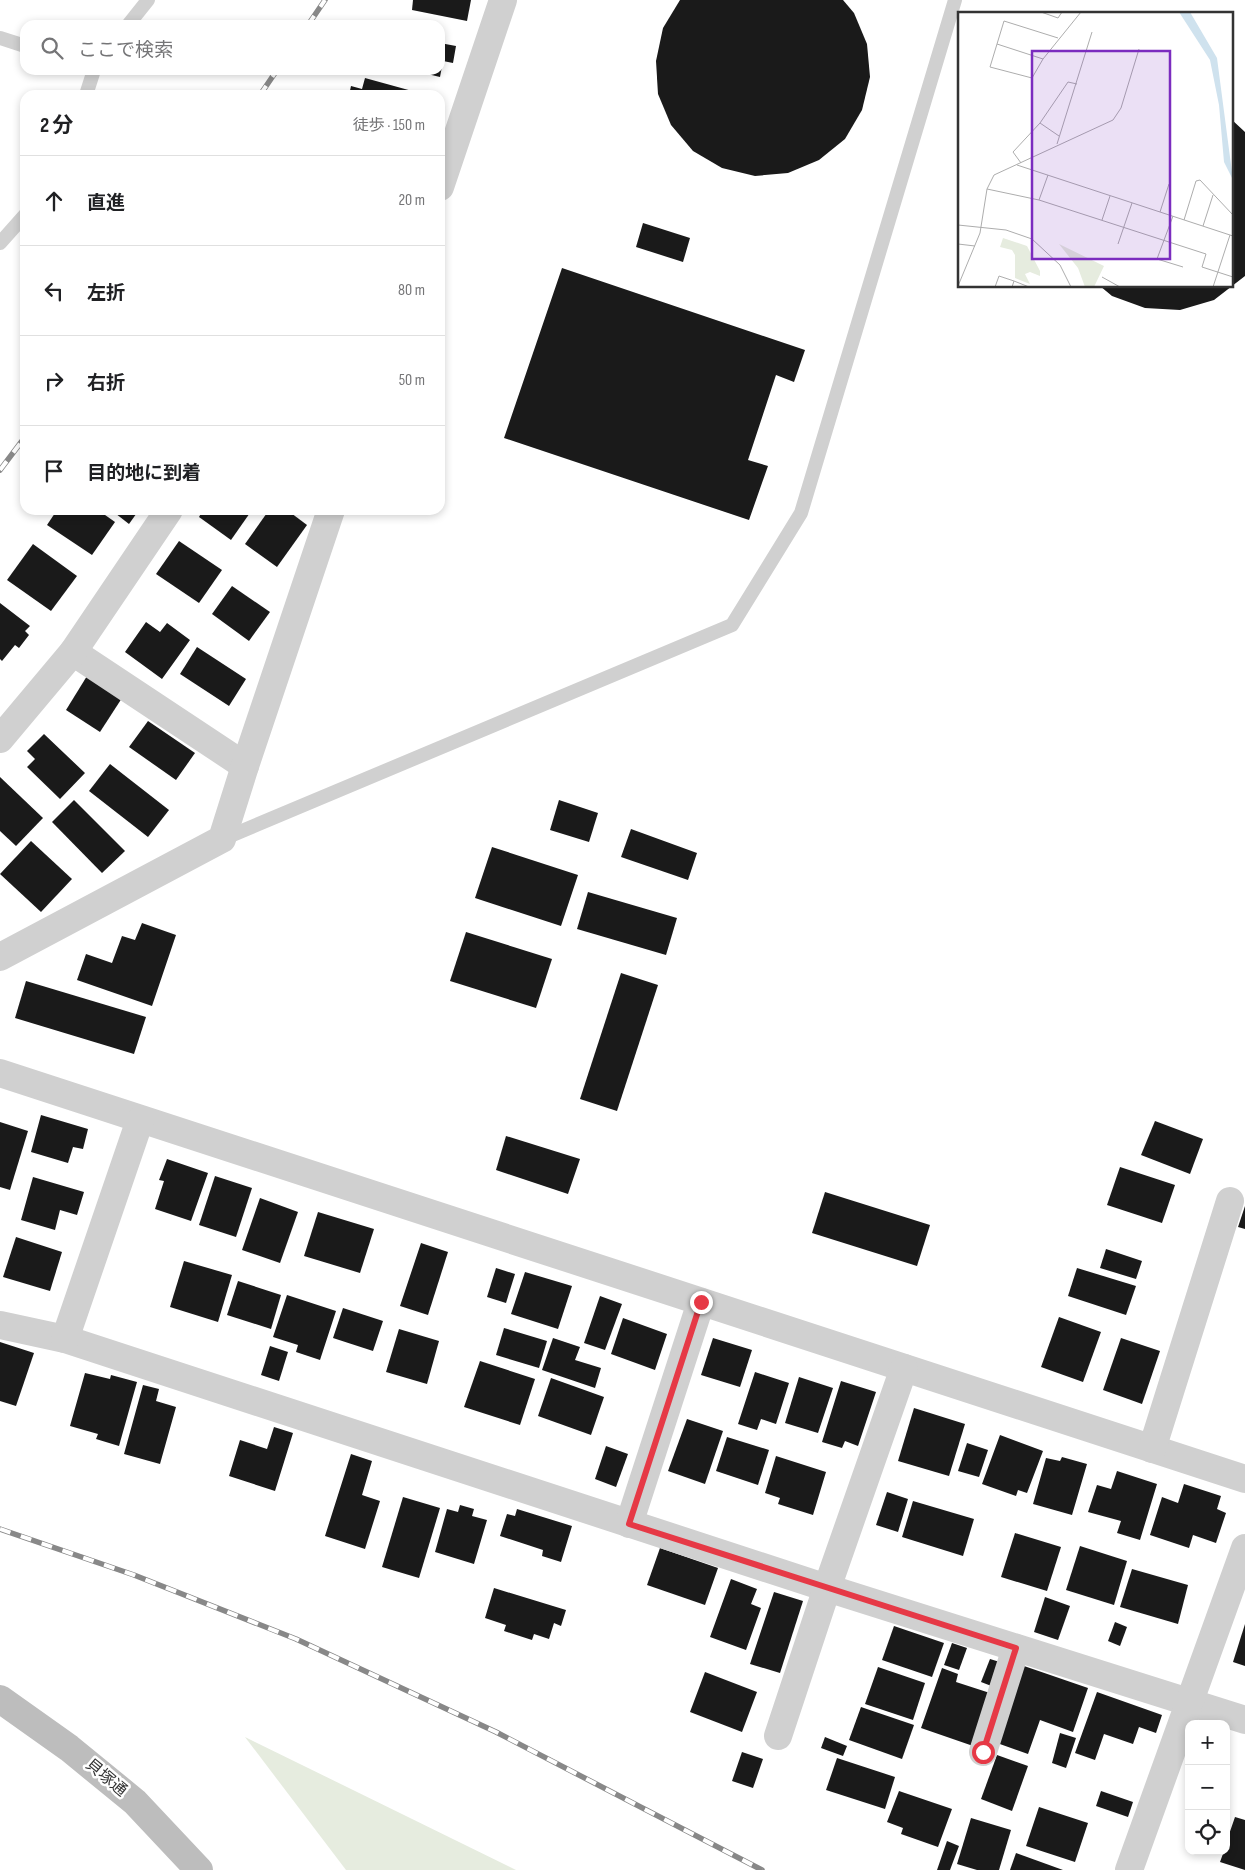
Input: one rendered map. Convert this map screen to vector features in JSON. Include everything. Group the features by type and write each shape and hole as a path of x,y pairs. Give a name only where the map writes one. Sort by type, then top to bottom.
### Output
{"street":[{"path":"445,171 503,0"},
{"path":"0,739 73,652 166,515"},
{"path":"0,957 222,839 329,515"},
{"path":"73,652 245,766"},
{"path":"0,1074 1245,1479"},
{"path":"65,1339 140,1120"},
{"path":"1152,1449 1230,1201"},
{"path":"629,1524 701,1302"},
{"path":"0,1325 65,1339 827,1588 1245,1720"},
{"path":"778,1736 827,1588 904,1368"},
{"path":"1129,1870 1245,1548"},
{"path":"983,1752 1016,1648"},
{"name":"貝塚通","path":"0,1700 69,1748 135,1802 199,1870"}],"lane":[{"path":"132,20 148,0"},
{"path":"222,839 732,625 801,513 955,0"},
{"path":"0,38 20,44"},
{"path":"88,90 92,75"},
{"path":"0,243 20,221"}],"shaded area":[{"path":"245,1737 516,1870 346,1870"}],"building":[{"path":"413,0 471,0 467,21 412,10"},
{"path":"680,0 843,0 854,13 867,44 870,77 862,110 845,139 819,160 788,173 755,176 722,168 693,151 671,125 658,94 656,61 663,28"},
{"path":"445,44 456,46 453,63 445,61"},
{"path":"365,78 408,90 350,90 351,86 362,89"},
{"path":"1232,120 1245,132 1245,276 1232,286"},
{"path":"643,223 690,238 683,262 636,247"},
{"path":"562,268 805,350 794,382 776,375 748,460 768,466 749,520 504,438"},
{"path":"1102,288 1230,288 1214,300 1180,310 1145,308 1112,296"},
{"path":"54,515 105,515 115,522 92,555 47,525"},
{"path":"117,515 135,515 129,524"},
{"path":"200,515 248,515 231,540 199,517"},
{"path":"265,515 294,515 307,525 277,567 245,544"},
{"path":"179,541 222,570 199,603 156,574"},
{"path":"33,544 77,576 51,611 7,580"},
{"path":"232,586 270,612 249,641 212,614"},
{"path":"0,603 30,626 25,631 29,635 19,648 15,645 2,661 0,659"},
{"path":"146,622 160,632 167,623 190,640 162,679 125,652"},
{"path":"197,647 246,679 229,706 180,674"},
{"path":"87,676 122,698 100,732 66,710"},
{"path":"148,721 195,753 176,780 129,747"},
{"path":"44,734 85,773 60,799 27,767 35,759 27,751"},
{"path":"110,764 169,810 148,837 89,791"},
{"path":"0,777 43,818 16,846 0,831"},
{"path":"74,800 125,851 102,873 52,822"},
{"path":"559,800 598,813 589,842 550,830"},
{"path":"631,829 697,853 688,880 621,857"},
{"path":"31,841 72,879 41,912 0,874"},
{"path":"492,847 578,875 561,926 475,898"},
{"path":"588,892 677,918 666,955 577,929"},
{"path":"142,923 176,935 152,1006 77,980 86,954 112,963 122,936 135,940"},
{"path":"466,932 552,959 536,1008 450,981"},
{"path":"621,973 658,985 617,1111 580,1099"},
{"path":"26,981 146,1017 134,1054 15,1018"},
{"path":"41,1115 88,1129 83,1149 73,1147 68,1163 31,1152"},
{"path":"1155,1121 1203,1139 1190,1174 1141,1155"},
{"path":"0,1122 28,1131 10,1190 0,1187"},
{"path":"506,1136 580,1159 568,1194 496,1170"},
{"path":"167,1159 208,1173 191,1221 155,1209 164,1181 159,1180"},
{"path":"1120,1167 1175,1185 1162,1223 1107,1205"},
{"path":"215,1176 252,1188 236,1237 199,1225"},
{"path":"33,1177 84,1192 77,1215 60,1210 55,1230 21,1220"},
{"path":"825,1192 930,1225 917,1266 812,1233"},
{"path":"260,1198 298,1212 280,1263 242,1250"},
{"path":"1245,1206 1245,1229 1238,1227"},
{"path":"318,1212 374,1229 360,1273 304,1256"},
{"path":"16,1237 62,1252 50,1291 3,1277"},
{"path":"421,1243 448,1252 428,1315 400,1306"},
{"path":"1106,1249 1142,1261 1136,1279 1100,1268"},
{"path":"184,1261 232,1275 218,1322 170,1307"},
{"path":"496,1268 515,1274 506,1303 487,1297"},
{"path":"1077,1268 1136,1286 1126,1315 1068,1296"},
{"path":"525,1272 572,1286 558,1329 511,1314"},
{"path":"238,1281 281,1295 271,1329 227,1315"},
{"path":"287,1295 336,1311 320,1360 296,1352 298,1345 273,1337"},
{"path":"600,1296 622,1304 605,1350 584,1343"},
{"path":"343,1308 383,1321 373,1351 333,1338"},
{"path":"1059,1317 1101,1332 1083,1382 1041,1367"},
{"path":"623,1318 667,1334 655,1370 611,1354"},
{"path":"504,1328 547,1341 539,1368 496,1355"},
{"path":"399,1329 439,1341 427,1384 386,1372"},
{"path":"553,1338 580,1347 575,1360 601,1368 595,1388 542,1370"},
{"path":"713,1338 752,1350 740,1387 701,1375"},
{"path":"1121,1338 1160,1351 1142,1404 1103,1390"},
{"path":"0,1342 34,1353 16,1406 0,1401"},
{"path":"270,1346 288,1352 279,1381 261,1375"},
{"path":"480,1361 535,1379 520,1425 464,1407"},
{"path":"755,1372 789,1383 776,1424 761,1419 757,1430 738,1424"},
{"path":"85,1373 110,1379 111,1375 137,1382 119,1446 96,1439 98,1434 70,1426"},
{"path":"799,1377 833,1388 818,1433 785,1423"},
{"path":"551,1378 604,1397 591,1435 538,1416"},
{"path":"841,1381 876,1392 858,1446 845,1441 842,1448 822,1442"},
{"path":"143,1385 159,1389 156,1401 176,1407 160,1464 124,1454"},
{"path":"914,1408 965,1424 949,1476 898,1461"},
{"path":"687,1419 723,1431 705,1484 668,1471"},
{"path":"274,1427 293,1433 275,1491 229,1476 240,1440 267,1449"},
{"path":"1000,1435 1043,1451 1027,1493 1018,1490 1016,1496 982,1484"},
{"path":"727,1437 769,1450 758,1485 716,1471"},
{"path":"967,1443 988,1450 979,1477 958,1471"},
{"path":"606,1446 628,1454 616,1487 595,1479"},
{"path":"351,1454 372,1461 362,1495 380,1501 365,1549 325,1536"},
{"path":"776,1456 826,1472 813,1515 778,1504 780,1498 765,1493"},
{"path":"1062,1457 1087,1464 1072,1515 1033,1504 1046,1458 1060,1461"},
{"path":"1117,1471 1157,1484 1140,1540 1117,1533 1121,1521 1088,1512 1097,1485 1111,1489"},
{"path":"1184,1484 1221,1496 1217,1509 1226,1513 1216,1543 1193,1535 1189,1548 1150,1535 1162,1497 1178,1503"},
{"path":"887,1492 908,1499 898,1532 876,1525"},
{"path":"403,1497 440,1508 419,1578 382,1567"},
{"path":"913,1501 974,1519 963,1556 902,1537"},
{"path":"460,1505 474,1509 472,1516 487,1520 474,1564 435,1552 447,1509 458,1512"},
{"path":"517,1509 572,1526 561,1562 542,1556 543,1550 500,1536 507,1514 515,1516"},
{"path":"1015,1533 1061,1547 1047,1591 1001,1577"},
{"path":"1080,1546 1127,1561 1114,1605 1066,1590"},
{"path":"660,1548 718,1568 705,1605 647,1585"},
{"path":"1132,1569 1188,1585 1178,1624 1120,1607"},
{"path":"731,1579 757,1589 751,1604 761,1608 746,1650 710,1637"},
{"path":"494,1588 566,1610 561,1626 554,1623 549,1639 534,1634 532,1640 504,1631 506,1625 485,1618"},
{"path":"774,1592 803,1601 780,1673 750,1664"},
{"path":"1045,1597 1070,1606 1058,1640 1034,1632"},
{"path":"1115,1622 1127,1627 1120,1646 1108,1641"},
{"path":"1245,1624 1245,1666 1233,1662"},
{"path":"894,1626 944,1643 932,1677 882,1660"},
{"path":"952,1643 967,1648 959,1670 944,1665"},
{"path":"990,1659 1003,1663 994,1687 981,1682"},
{"path":"1024,1666 1088,1688 1073,1732 1040,1720 1028,1754 997,1743"},
{"path":"878,1667 925,1683 913,1720 865,1704"},
{"path":"942,1668 958,1674 956,1682 993,1694 976,1747 921,1728"},
{"path":"705,1672 757,1692 742,1732 690,1712"},
{"path":"1097,1692 1162,1715 1156,1733 1139,1727 1133,1744 1104,1734 1095,1760 1075,1753"},
{"path":"861,1707 914,1725 902,1759 849,1740"},
{"path":"1060,1733 1076,1738 1066,1768 1052,1763"},
{"path":"825,1737 847,1746 843,1756 821,1748"},
{"path":"742,1752 763,1759 753,1788 732,1781"},
{"path":"997,1755 1028,1766 1012,1811 981,1799"},
{"path":"837,1758 895,1777 885,1809 826,1790"},
{"path":"899,1791 952,1809 938,1847 901,1834 903,1828 887,1822"},
{"path":"1101,1791 1133,1802 1128,1817 1096,1806"},
{"path":"1039,1807 1088,1823 1075,1862 1026,1846"},
{"path":"1235,1817 1245,1820 1245,1870 1220,1862 1223,1855 1230,1855 1230,1831"},
{"path":"971,1818 1011,1830 999,1870 977,1870 957,1864"},
{"path":"947,1841 959,1846 950,1870 937,1870"},
{"path":"1016,1853 1063,1870 1010,1870"}],"railway":[{"path":"311,20 325,0"},
{"path":"263,90 274,75"},
{"path":"0,470 20,444"},
{"path":"0,1529 134,1575 296,1639 496,1732 762,1870"}],"route":[{"path":"701,1302 629,1524 1016,1648 983,1752"}]}
